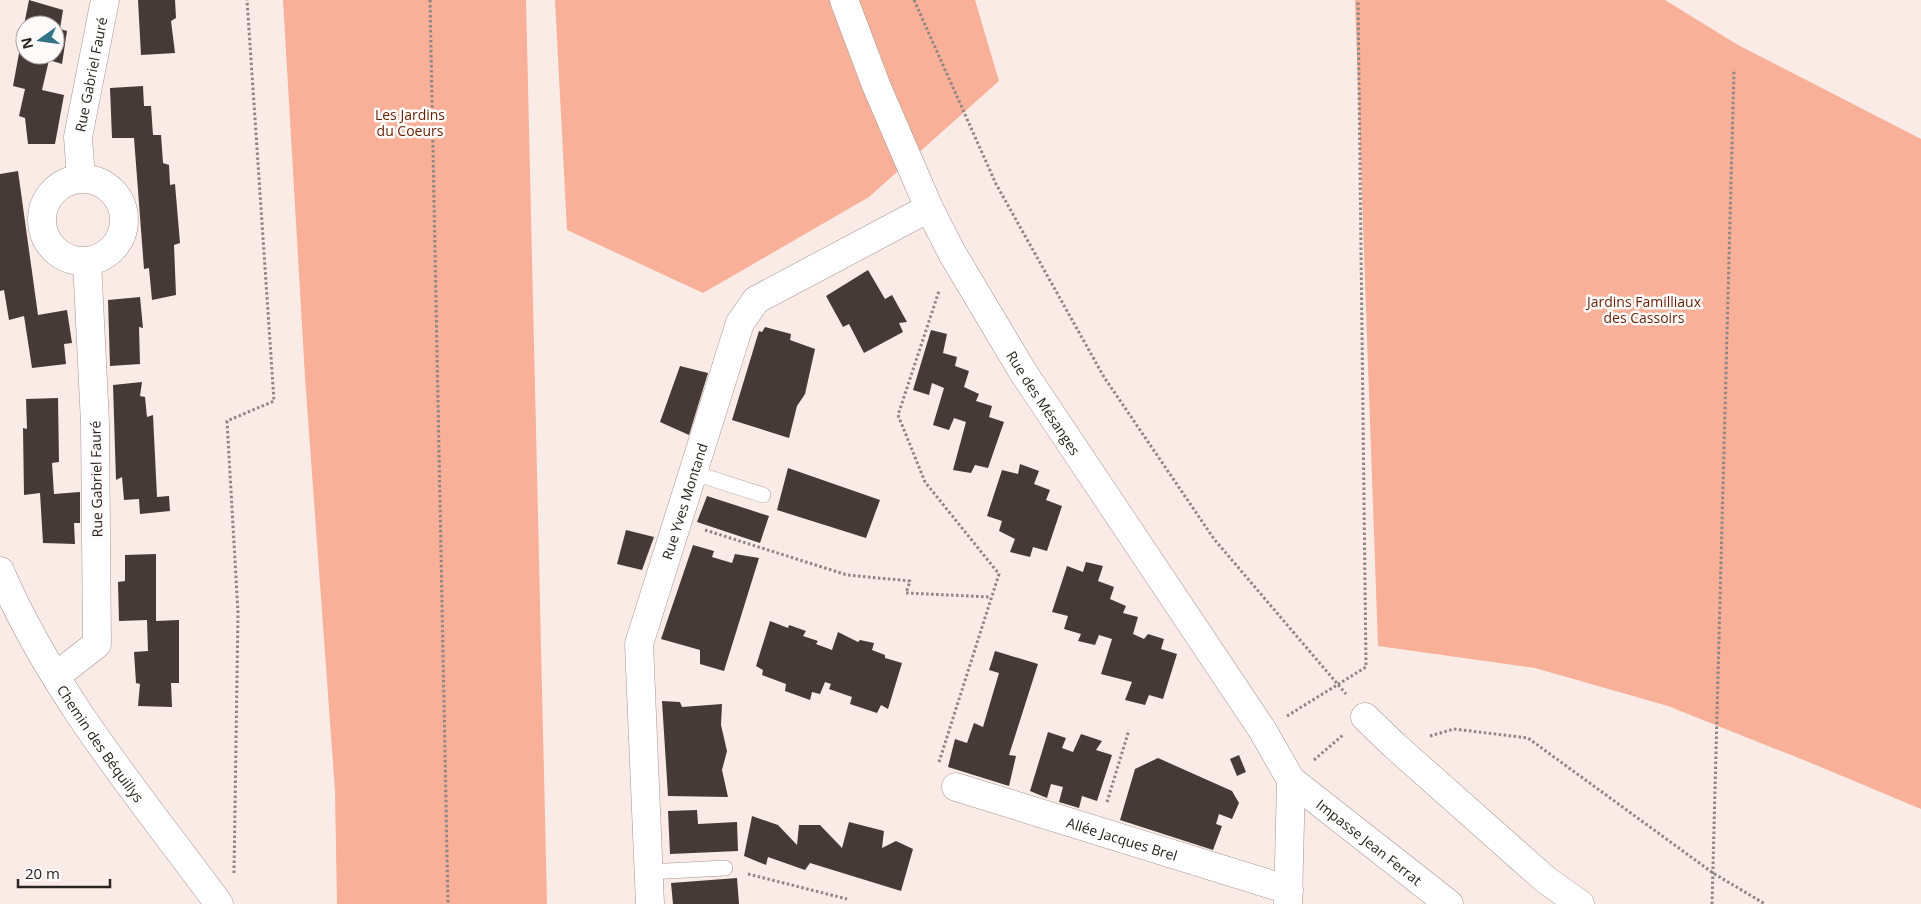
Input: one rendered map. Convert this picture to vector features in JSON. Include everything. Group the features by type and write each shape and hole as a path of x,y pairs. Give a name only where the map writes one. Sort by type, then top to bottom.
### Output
{"street":[{"name":"Rue Gabriel Fauré","path":"81,178 78,137 105,0"},
{"name":"Rue des Mésanges","path":"844,0 876,85 929,208 952,253 1023,372 1263,731 1291,780"},
{"path":"81,178 95,180 108,186 118,197 124,210 124,224 120,238 112,250 100,258 86,262 61,256 51,247 44,236 41,223 42,210 56,188 68,181 81,178"},
{"name":"Rue Yves Montand","path":"650,904 639,644 679,522 740,323 756,300 929,208"},
{"name":"Rue Gabriel Fauré","path":"56,676 97,644 95,423 86,262"},
{"name":"Chemin des Béquillys","path":"0,571 11,597 56,676 119,769 220,904"},
{"path":"1366,716 1395,746 1546,880 1580,904"},
{"path":"1288,897 1291,780"},
{"name":"Impasse Jean Ferrat","path":"1291,780 1449,904"},
{"name":"Allée Jacques Brel","path":"956,787 1099,831 1288,897"}],"lane":[{"path":"694,473 763,495"},
{"path":"648,872 725,868"}],"path":[{"path":"234,875 238,613 227,421 274,401 248,0"},
{"path":"430,0 448,904"},
{"path":"914,0 996,184 1104,377 1214,539 1366,716 1291,780"},
{"path":"1263,731 1366,667 1358,0"},
{"path":"1712,904 1734,69"},
{"path":"952,253 898,415 925,482 999,574 936,772 956,787"},
{"path":"679,522 847,576 910,581 906,593 991,596"},
{"path":"1395,746 1454,729 1528,738 1713,873 1765,904"},
{"path":"1099,831 1129,730"},
{"path":"725,868 846,899"}],"green space":[{"name":"Les Jardins du Coeurs","path":"283,0 526,0 547,904 337,904 335,791 305,377"},
{"path":"555,0 975,0 999,81 869,197 703,293 567,230"},
{"name":"Jardins Familliaux des Cassoirs","path":"1355,0 1665,0 1738,45 1921,139 1921,809 1668,706 1535,668 1378,646"}],"building":[{"path":"29,0 63,10 62,15 26,15"},
{"path":"138,0 175,0 176,18 171,21 175,53 141,55"},
{"path":"17,65 48,65 42,90 64,95 55,144 28,144 25,118 19,116 25,89 13,86"},
{"path":"143,86 144,106 151,106 153,135 161,135 163,163 169,165 170,185 175,184 180,243 174,245 176,295 152,300 149,268 144,269 134,138 112,138 110,88"},
{"path":"18,171 38,315 67,310 72,343 64,344 66,364 32,368 24,316 9,320 4,290 0,291 0,174"},
{"path":"868,270 885,299 892,295 907,322 899,323 903,332 864,353 849,324 843,327 826,296"},
{"path":"140,297 143,328 139,327 140,364 110,366 108,300"},
{"path":"765,327 791,334 790,340 815,349 805,394 797,406 789,438 732,420 759,331 762,332"},
{"path":"931,330 947,334 943,353 957,357 955,366 969,371 964,387 979,394 976,401 992,406 989,417 1004,422 988,468 975,465 971,473 953,470 966,422 954,418 949,430 933,425 944,388 932,383 929,395 913,390"},
{"path":"680,366 708,373 689,435 660,422"},
{"path":"142,382 140,396 145,397 147,417 153,415 157,497 169,496 170,511 140,514 139,499 124,500 122,477 116,480 113,385"},
{"path":"58,398 59,462 52,463 54,494 80,492 80,523 74,523 75,544 43,543 40,493 24,495 23,428 27,429 26,399"},
{"path":"1020,464 1039,471 1034,484 1050,490 1046,500 1062,506 1047,551 1033,547 1030,557 1010,552 1015,539 999,531 1002,521 987,516 1002,470 1018,474"},
{"path":"788,468 880,500 866,538 777,510"},
{"path":"707,496 769,516 760,543 697,522"},
{"path":"626,530 654,537 642,570 617,564"},
{"path":"693,545 714,551 712,557 732,563 735,554 759,558 724,671 700,664 700,650 661,639"},
{"path":"156,554 156,621 179,620 179,683 171,683 172,707 138,706 140,684 136,683 134,652 148,651 147,620 119,621 118,582 125,581 125,555"},
{"path":"1086,562 1103,566 1098,581 1114,587 1110,599 1126,606 1123,613 1138,617 1133,634 1144,639 1148,634 1164,639 1161,649 1177,654 1163,699 1149,695 1145,705 1125,700 1132,682 1101,674 1112,639 1099,635 1095,645 1078,641 1081,634 1064,629 1068,616 1052,612 1067,566 1083,572"},
{"path":"770,621 788,628 789,625 806,631 803,636 818,641 816,644 832,650 838,632 858,642 860,640 874,643 872,650 885,655 885,658 902,663 888,709 881,705 877,713 850,704 852,697 829,689 831,684 825,682 820,694 812,692 810,700 785,691 786,684 762,675 763,670 756,666"},
{"path":"995,651 1038,664 1009,755 1016,756 1009,786 948,767 955,739 967,743 974,723 983,727 999,673 989,670"},
{"path":"662,701 680,702 682,707 722,704 721,725 727,751 722,770 728,797 668,796"},
{"path":"1048,732 1066,738 1062,748 1073,752 1081,734 1102,741 1096,750 1112,755 1097,801 1082,796 1079,808 1059,802 1063,787 1051,784 1047,798 1030,791"},
{"path":"1239,755 1246,772 1237,776 1230,759"},
{"path":"1158,758 1232,791 1239,803 1232,819 1219,814 1216,824 1222,826 1213,850 1120,820 1135,769"},
{"path":"697,810 698,824 737,822 738,851 670,854 668,811"},
{"path":"752,816 778,825 797,845 799,825 820,825 842,848 849,822 884,831 882,848 896,841 913,849 901,891 810,863 805,870 768,857 766,865 744,856"},
{"path":"737,878 739,904 673,904 671,883"}]}
